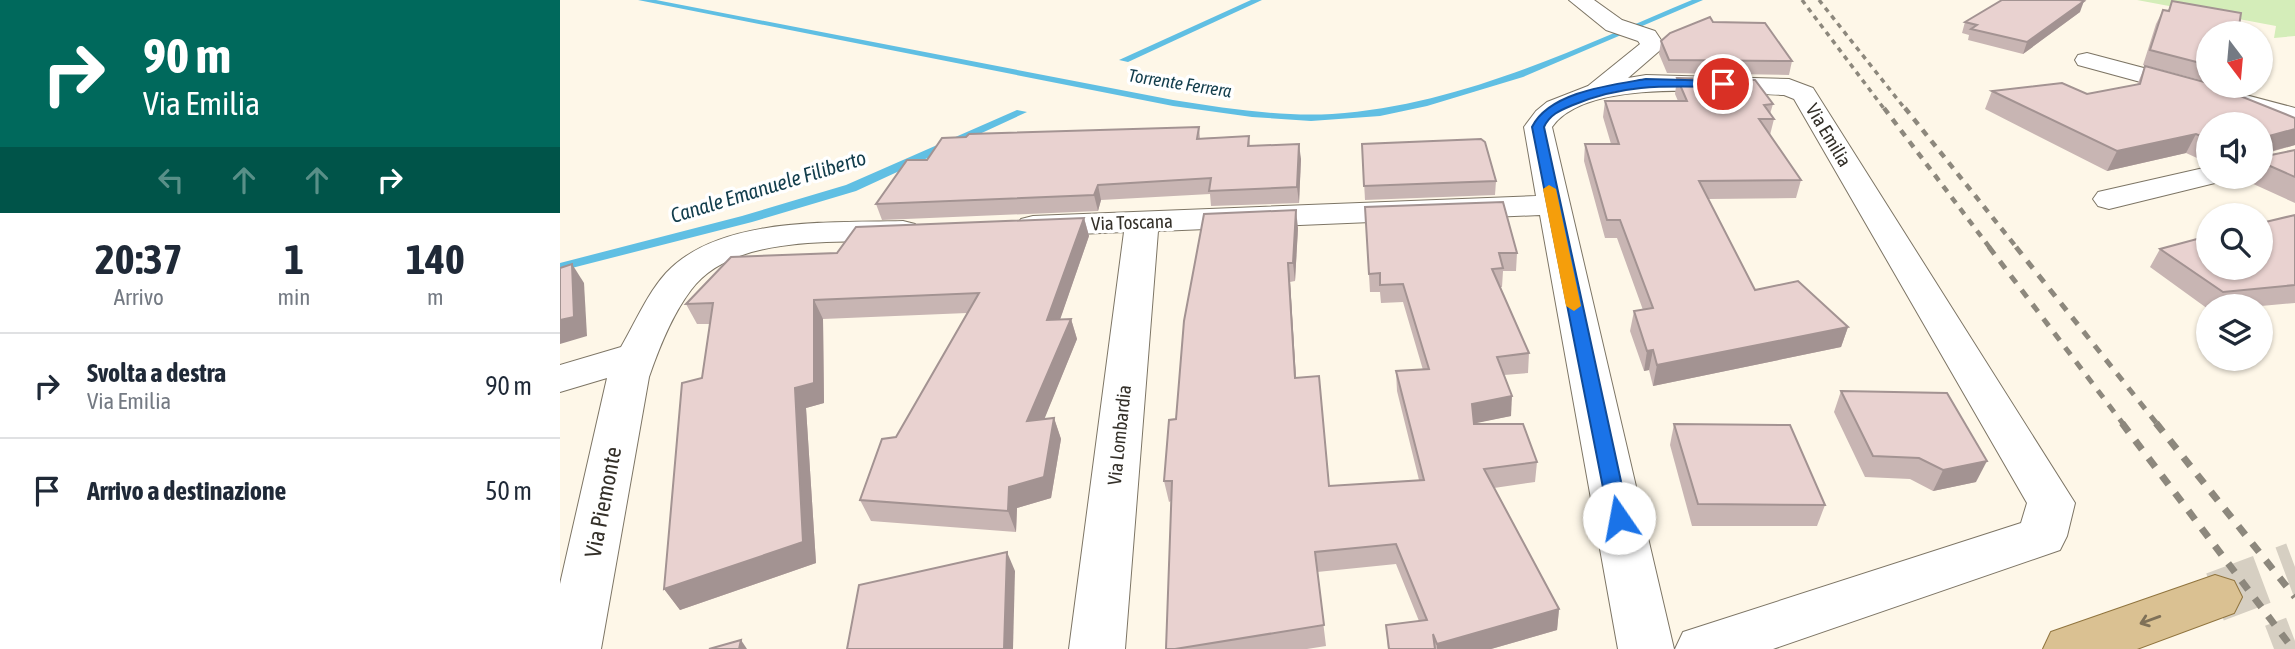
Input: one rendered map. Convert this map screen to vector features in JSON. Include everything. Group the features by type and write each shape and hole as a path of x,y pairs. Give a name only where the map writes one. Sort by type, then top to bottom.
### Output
{"main road":[{"path":"2071,649 2215,597"}],"street":[{"path":"1580,0 1614,25 1647,36 1653,46 1648,53 1610,78 1599,90"},
{"path":"2087,60 2295,116"},
{"name":"Via Emilia","path":"1646,649 1538,127 1543,117 1555,108 1599,90 1646,83 1761,84 1789,87 1804,94 2051,503 2042,536 1703,649"},
{"path":"2109,199 2196,179"},
{"name":"Via Toscana","path":"1006,227 1552,205"},
{"name":"Via Lombardia","path":"1097,649 1142,222"},
{"path":"560,379 636,356 679,281 698,264 726,249 789,236 939,230"},
{"name":"Via Piemonte","path":"573,649 628,377 636,356"}],"green space":[{"path":"2137,0 2295,0 2295,36 2274,38 2276,26 2273,25 2273,21 2249,21"}],"building":[{"path":"2002,0 2084,1 2027,42 1971,29 1977,25 1965,22"},
{"path":"2172,1 2241,13 2240,21 2196,21 2196,62 2150,50 2163,10 2169,11"},
{"path":"1710,17 1713,22 1765,23 1792,61 1669,60 1661,41 1670,33"},
{"path":"2145,66 2196,80 2196,98 2245,98 2295,118 2295,129 2273,135 2273,112 2196,112 2196,134 2117,151 1992,91 2062,83 2087,94 2140,84"},
{"path":"1677,78 1755,80 1773,104 1764,105 1774,119 1759,119 1801,180 1699,181 1755,290 1798,281 1848,327 1657,365 1653,350 1647,351 1634,311 1653,308 1620,220 1607,220 1585,144 1619,144 1605,101 1687,101"},
{"path":"1199,127 1197,139 1249,136 1248,146 1299,144 1297,187 1209,191 1211,178 1098,185 1094,195 876,204 907,160 927,160 942,138 966,137 969,134"},
{"path":"1481,139 1485,142 1496,181 1364,186 1362,144"},
{"path":"2295,150 2295,177 2273,167 2273,155"},
{"path":"1503,202 1517,253 1499,253 1503,268 1492,269 1529,353 1497,357 1512,396 1472,404 1474,424 1523,424 1537,462 1484,469 1559,609 1437,644 1433,634 1435,649 1389,649 1386,625 1427,620 1396,544 1315,552 1324,625 1166,649 1172,481 1164,481 1169,420 1176,419 1184,321 1204,214 1296,210 1293,263 1288,263 1295,378 1319,376 1329,486 1424,480 1396,371 1429,369 1403,284 1380,285 1380,273 1369,274 1365,207"},
{"path":"2295,215 2295,285 2223,292 2205,280 2273,280 2273,220"},
{"path":"1084,218 1047,320 1071,319 1027,421 1054,418 1044,477 1009,487 1008,511 860,500 882,439 896,437 979,293 814,300 814,383 795,388 803,542 664,589 682,383 702,378 713,303 686,304 731,257 837,253 856,227"},
{"path":"2196,239 2196,274 2160,249"},
{"path":"572,264 574,317 560,320 560,268"},
{"path":"1841,391 1947,393 1987,461 1943,470 1919,458 1873,456"},
{"path":"1674,424 1790,425 1825,505 1698,504"},
{"path":"1007,552 1004,649 847,649 859,585"},
{"path":"741,640 739,649 709,649"}],"waterway":[{"name":"Torrente Ferrera","path":"642,0 1173,103 1291,117 1331,117 1380,112 1474,90 1520,75 1699,0"},
{"name":"Canale Emanuele Filiberto","path":"1124,60 1258,0"},
{"name":"Canale Emanuele Filiberto","path":"560,267 747,219 851,188 1021,112"}],"tunnel":[{"path":"2215,597 2295,567"},
{"path":"2274,649 2295,641"}],"railway":[{"path":"1802,0 1885,110"},
{"path":"1819,0 1906,110"},
{"path":"1884,108 1990,248"},
{"path":"1905,108 2017,248"},
{"path":"1989,247 2124,425"},
{"path":"2016,247 2158,425"},
{"path":"2122,423 2293,649"},
{"path":"2156,423 2295,597"}],"slow traffic":[{"path":"1549,189 1574,306"}],"route":[{"path":"1619,518 1552,205 1538,127 1543,117 1555,108 1599,90 1646,83 1723,84"}]}
